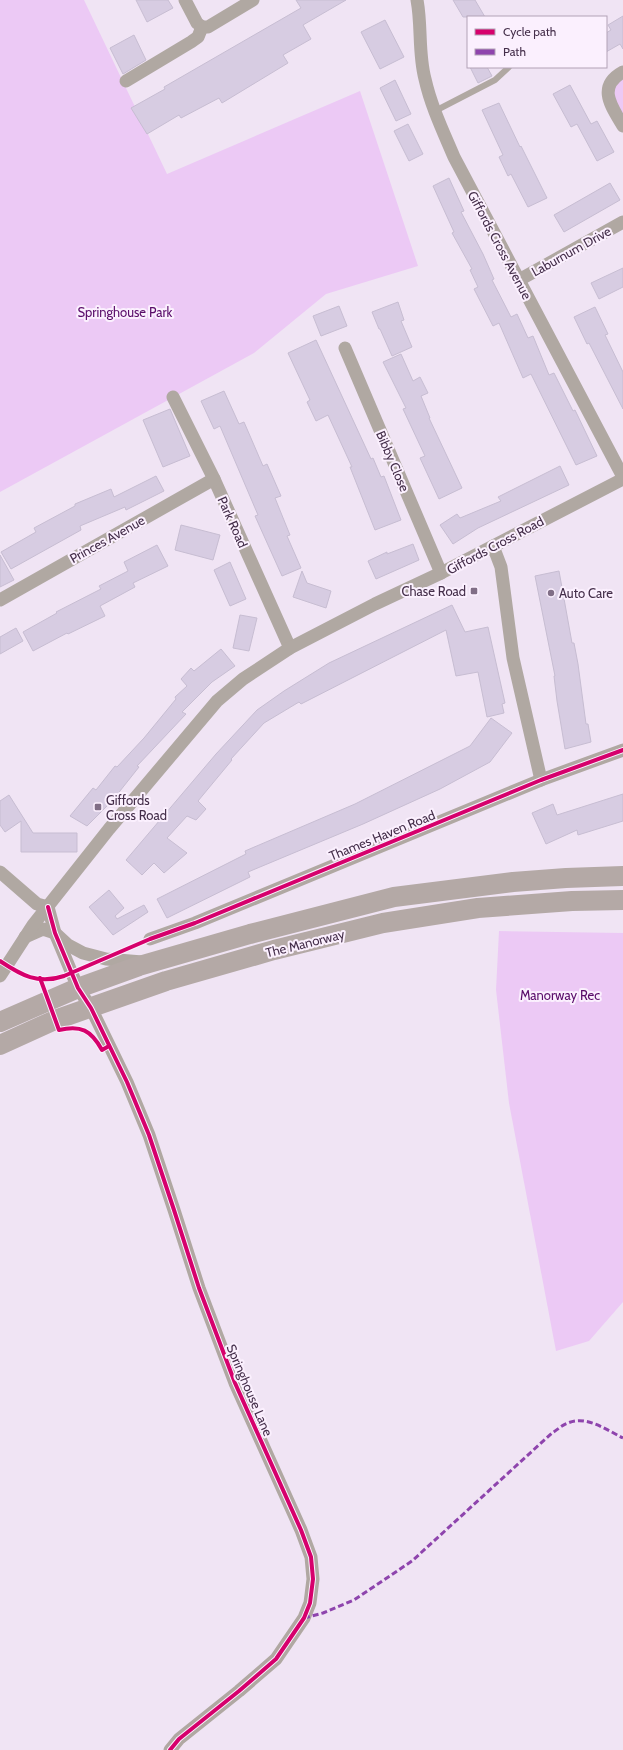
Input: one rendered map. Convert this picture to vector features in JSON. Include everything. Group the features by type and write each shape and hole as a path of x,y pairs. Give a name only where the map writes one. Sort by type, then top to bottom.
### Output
{"main road":[{"name":"The Manorway","path":"0,1022 78,988 148,963 250,934 394,897 513,882 623,876"},
{"name":"The Manorway","path":"0,1045 55,1020 122,996 274,950 383,923 478,908 572,900 623,900"}],"street":[{"path":"185,0 197,23 202,27 208,27 253,0"},
{"name":"Giffords Cross Avenue","path":"417,0 420,14 420,44 424,79 434,111 454,157 623,478"},
{"path":"126,81 191,42 198,37 202,27"},
{"path":"623,72 612,81 608,88 608,96 610,103 623,126"},
{"name":"Laburnum Drive","path":"520,280 623,222"},
{"name":"Bibby Close","path":"345,348 442,573"},
{"name":"Park Road","path":"173,397 214,479 290,648"},
{"name":"Giffords Cross Road","path":"0,976 25,937 109,829 216,701 243,679 290,648 375,604 442,573 623,478"},
{"name":"Princes Avenue","path":"0,600 214,479"},
{"path":"493,546 501,567 513,658 541,780"},
{"name":"Thames Haven Road","path":"150,939 195,923 541,780 623,750"},
{"path":"0,872 37,904 48,907"},
{"name":"Springhouse Lane","path":"48,907 55,934 78,988 91,1008 127,1082 148,1135 199,1288 235,1383 301,1530 311,1557 313,1579 310,1603 304,1618 276,1659 239,1691 178,1739 170,1750"},
{"path":"25,937 43,929 55,934 68,945 83,953 106,959 148,963"}],"lane":[{"path":"434,111 495,80 508,68"}],"green space":[{"name":"Springhouse Park","path":"0,0 84,0 167,174 360,91 418,266 326,294 254,353 0,492"},
{"path":"623,72 623,126 608,88"},
{"name":"Manorway Rec","path":"499,931 623,933 623,1302 589,1341 556,1351 509,1103 496,990"}],"building":[{"path":"136,0 168,0 173,8 147,22"},
{"path":"296,0 346,0 303,25 311,39 283,55 288,63 222,103 219,98 181,118 179,115 147,134 131,108 165,89 164,87 301,8"},
{"path":"453,0 475,0 484,16 467,16 463,17"},
{"path":"623,16 623,49 620,44 607,51 607,32 611,30 608,25"},
{"path":"385,20 404,57 380,69 361,32"},
{"path":"134,35 146,60 123,74 110,48"},
{"path":"470,68 488,68 492,76 478,83"},
{"path":"395,80 411,114 396,121 380,88"},
{"path":"570,85 591,124 597,121 614,152 597,161 577,124 571,127 553,94"},
{"path":"499,103 547,198 528,207 511,174 508,176 499,157 503,155 482,110"},
{"path":"408,124 423,154 409,161 394,131"},
{"path":"449,178 464,211 461,212 483,254 494,279 492,280 511,317 517,314 528,338 533,336 549,375 554,373 573,411 575,410 597,456 576,465 531,374 523,378 499,323 493,326 474,289 478,287 470,270 472,269 452,233 454,232 433,186"},
{"path":"610,183 620,200 564,232 554,215"},
{"path":"623,268 623,287 599,299 591,283"},
{"path":"398,302 404,320 401,321 412,347 392,356 372,312"},
{"path":"339,306 347,326 321,336 313,316"},
{"path":"595,307 608,334 605,335 623,372 623,409 589,343 587,344 574,317"},
{"path":"316,340 371,459 373,458 381,477 384,476 401,520 375,530 350,467 352,467 328,415 316,421 307,402 310,400 288,353"},
{"path":"401,354 413,381 420,377 428,393 421,396 429,418 462,488 439,499 420,458 425,456 403,409 406,408 383,362"},
{"path":"224,391 239,424 244,422 263,466 267,464 281,496 275,498 290,535 287,536 301,568 282,576 255,516 258,515 220,426 214,429 201,401"},
{"path":"170,409 190,456 163,467 143,420"},
{"path":"560,466 569,485 478,528 453,544 440,525 457,514 460,518 501,501 498,497"},
{"path":"156,476 164,491 126,510 125,507 80,526 81,530 11,569 1,552 36,532 34,528 75,506 75,504 111,489 114,497"},
{"path":"181,525 220,535 213,560 175,550"},
{"path":"413,544 419,560 376,579 368,561 387,552 387,554"},
{"path":"157,545 168,566 133,583 135,587 100,606 105,616 68,634 67,633 33,651 23,632 57,613 56,612 101,589 99,586 128,571 124,562"},
{"path":"0,555 14,580 0,587"},
{"path":"230,562 246,599 230,606 214,570"},
{"path":"302,571 307,583 331,591 326,608 293,597"},
{"path":"559,571 572,643 574,643 578,664 586,724 588,724 591,742 565,749 557,701 555,676 535,576"},
{"path":"452,605 465,632 488,627 505,703 502,704 504,713 487,717 478,672 456,676 446,630 301,704 299,702 264,723 231,759 232,760 198,801 206,809 196,820 187,816 167,838 187,853 164,873 154,863 142,875 126,860 216,754 257,710 329,663"},
{"path":"240,615 257,618 249,651 233,648"},
{"path":"16,628 23,641 0,654 0,637"},
{"path":"221,649 235,666 212,682 182,712 186,714 137,766 139,767 112,801 87,826 70,816 93,788 96,790 115,766 117,767 144,738 176,699 175,697 187,686 181,679 191,668 194,671"},
{"path":"491,718 512,733 490,762 440,789 363,824 248,872 250,877 167,918 157,899 246,854 245,851 355,804 470,746"},
{"path":"623,794 623,821 578,835 577,830 546,844 532,813 553,804 557,815"},
{"path":"9,795 33,833 77,833 77,852 21,852 21,821 5,832 0,825 0,801"},
{"path":"109,890 124,908 115,916 117,919 144,905 148,912 113,935 89,907"}],"marked path":[{"path":"304,1618 323,1613 354,1600 412,1561 552,1433 564,1425 575,1421 589,1422 623,1438"}],"cycle path":[{"path":"0,961 15,971 38,979 55,979 64,976 150,939 195,923 541,780 623,750"},
{"path":"48,907 55,933 78,988 91,1008 127,1082 149,1135 199,1288 235,1383 301,1530 311,1557 313,1579 310,1603 304,1618 276,1659 179,1739 170,1750"},
{"path":"40,978 59,1030 73,1028 79,1029 85,1031 94,1038 102,1050 109,1046"}],"place":[{"name":"Chase Road","path":"474,591"},
{"name":"Auto Care","path":"551,593"},
{"name":"Giffords Cross Road","path":"98,807"}]}
